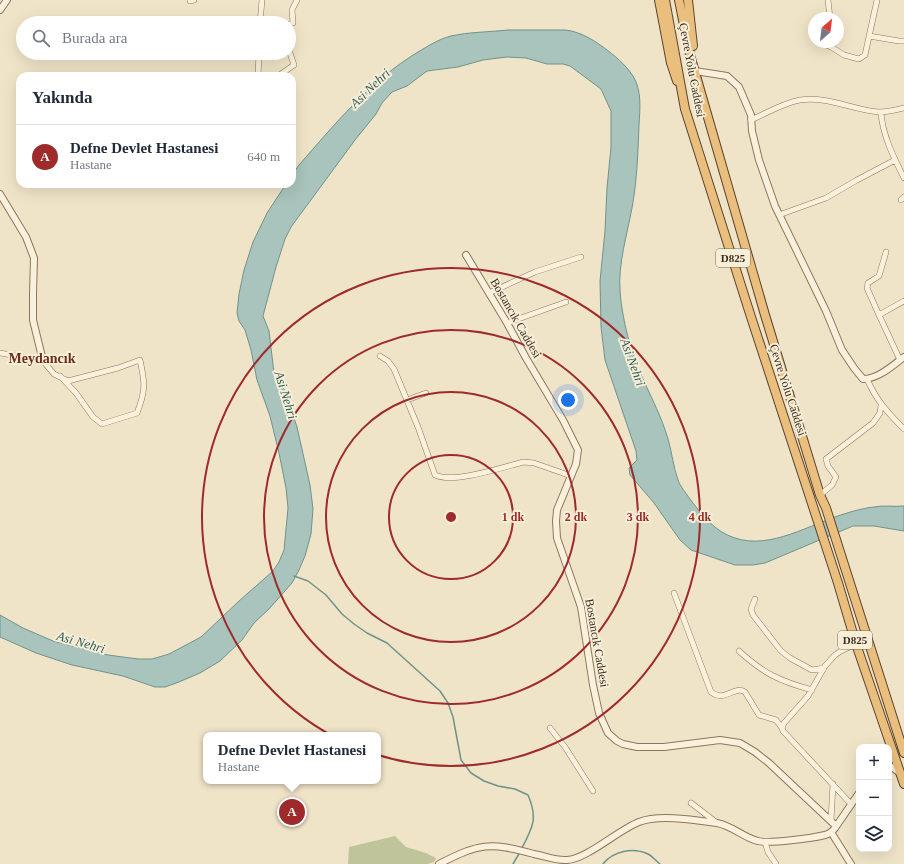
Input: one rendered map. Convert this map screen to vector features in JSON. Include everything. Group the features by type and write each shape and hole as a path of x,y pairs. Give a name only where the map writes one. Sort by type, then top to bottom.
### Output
{"highway":[{"path":"659,0 671,63 685,108"},
{"name":"Çevre Yolu Caddesi","path":"665,0 685,108 751,317 838,583 888,744"},
{"name":"Çevre Yolu Caddesi","path":"679,0 690,55 765,315 820,495 826,508 848,581 902,739 904,753"},
{"path":"688,0 695,71"},
{"name":"Çevre Yolu Caddesi","path":"892,754 904,784"}],"street":[{"path":"0,10 8,0"},
{"path":"261,16 262,0"},
{"path":"292,16 292,10 297,0"},
{"path":"828,0 829,12"},
{"path":"833,48 844,55 858,59 865,55 877,0"},
{"path":"869,36 904,41"},
{"path":"258,72 259,60"},
{"path":"284,72 294,65 292,60"},
{"path":"695,71 727,76 739,87 751,115 752,131 759,160 779,215 824,307 842,350 863,379 879,375 902,359 878,314 867,288 868,283 879,276 886,252"},
{"path":"752,120 800,100 830,101 865,110 881,112 904,108"},
{"path":"881,112 882,121 895,160 904,178"},
{"path":"779,215 826,198 895,160"},
{"path":"0,194 26,237 34,258 34,320 43,361 54,374 60,376 68,381 118,368 140,360 144,377 144,396 137,413 102,424 93,417 76,393 60,376"},
{"name":"Bostancık Caddesi","path":"466,255 507,323 578,450 577,459 557,510 557,538 580,607 586,634 592,685 599,713 608,733 612,738 623,744 637,747 664,747 720,740 740,743 769,763 836,826"},
{"path":"489,293 535,272 581,257"},
{"path":"878,314 904,301"},
{"path":"507,323 566,302"},
{"path":"0,353 43,361"},
{"path":"380,356 390,363 418,427 433,471 437,476 441,478 460,477 524,462 534,463 571,476"},
{"path":"867,379 881,405 904,429"},
{"path":"407,400 426,393"},
{"path":"820,495 832,486 836,477 828,466 826,460 874,423 880,413 881,405"},
{"path":"674,592 711,692 717,696 723,696 737,690 743,690 759,715 776,720 783,731 851,804"},
{"path":"754,599 751,609 753,615 781,651 790,658 812,670 824,668"},
{"path":"782,728 784,723 812,690 824,668 835,655 856,644"},
{"path":"739,651 759,668 777,679 812,690"},
{"path":"550,728 565,747 593,791"},
{"path":"892,748 902,739"},
{"path":"892,767 901,774"},
{"path":"831,820 833,784"},
{"path":"439,864 463,852 480,847 496,846 566,860 583,855 631,826 645,820 665,818 717,824 735,829 755,840 765,842 824,835 831,832 856,797"},
{"path":"691,803 717,824"},
{"path":"831,832 851,864"},
{"path":"765,842 768,852 776,864"}],"green space":[{"path":"395,836 406,847 426,853 436,858 434,862 428,864 348,864 349,847"}],"water":[{"name":"Asi Nehri","path":"508,30 571,31 581,34 599,44 627,68 636,82 640,107 637,166 634,198 620,270 621,302 631,348 666,431 678,480 683,490 699,511 721,532 735,538 749,541 762,541 776,538 847,513 881,506 904,506 904,531 874,526 853,526 765,563 753,565 735,565 691,550 680,540 654,503 630,475 629,468 637,460 636,451 605,360 601,327 600,281 611,147 611,111 601,89 570,66 563,64 547,64 526,58 507,57 483,60 458,67 427,71 407,86 392,92 382,103 376,114 291,227 285,239 263,316 269,331 274,373 285,391 297,427 310,485 313,509 311,534 305,556 292,583 269,609 254,623 242,640 220,661 200,673 165,687 155,687 123,676 72,665 36,653 0,637 0,615 23,628 53,641 108,655 138,659 152,659 169,654 201,637 273,571 284,550 288,508 286,488 270,416 257,380 245,330 239,321 237,313 244,270 253,242 267,213 283,188 296,188 296,169 299,165 354,104 384,76 418,52 442,39 465,34"}],"waterway":[{"path":"294,576 308,581 326,595 342,614 354,624 367,633 387,643 440,691 448,703 453,717 461,760 471,773 484,781 498,786 515,789 528,795 533,810 533,822 522,848"},
{"path":"603,864 618,853 630,851 648,854 660,864"},
{"path":"513,864 520,852"}],"place":[{"name":"Defne Devlet Hastanesi","path":"292,812"}],"district":[{"name":"Meydancık","path":"42,358"}]}
